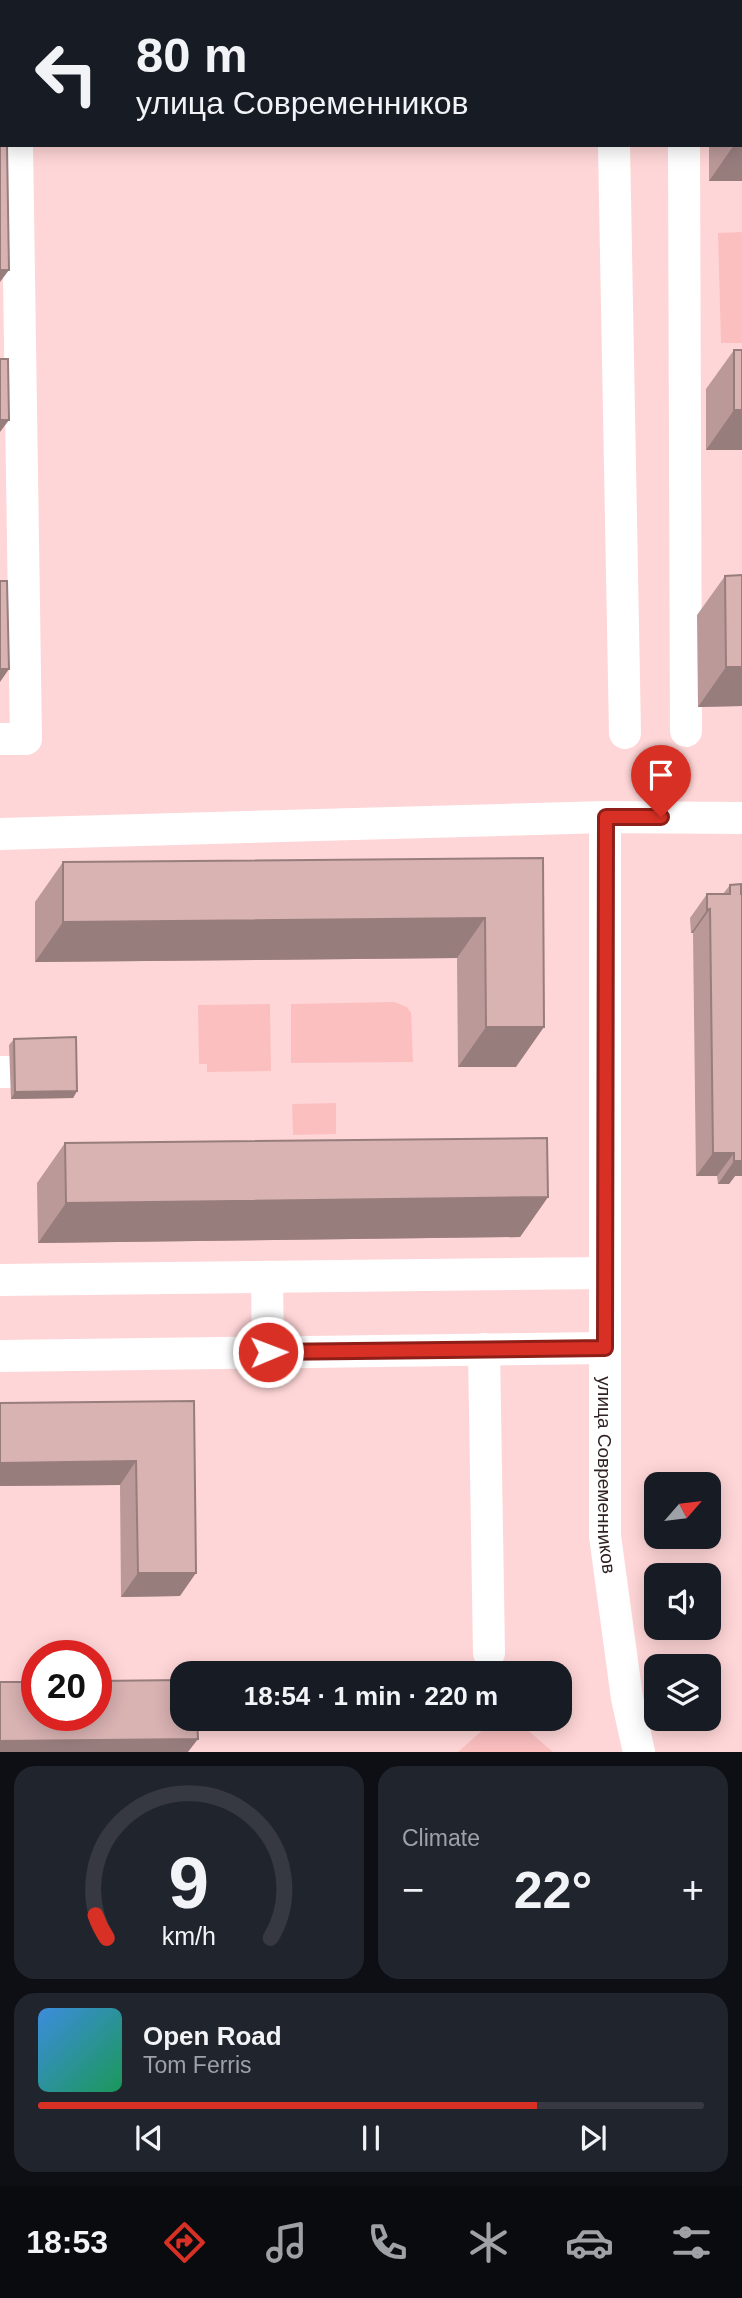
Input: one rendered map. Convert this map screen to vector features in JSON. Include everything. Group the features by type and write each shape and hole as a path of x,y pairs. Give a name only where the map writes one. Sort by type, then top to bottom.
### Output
{"street":[{"path":"0,739 26,738 12,570 11,498 18,147"},
{"path":"614,147 625,733"},
{"path":"684,147 686,731"},
{"path":"0,834 606,817 742,818"},
{"name":"улица Современников","path":"606,817 605,1536 627,1698 639,1752"},
{"path":"0,1280 605,1273"},
{"path":"267,1277 268,1352"},
{"path":"0,1356 605,1348"},
{"path":"484,1349 489,1653"}],"shaded area":[{"path":"742,232 742,343 721,343 718,233"},
{"path":"394,1002 407,1007 411,1013 413,1062 291,1063 291,1004"},
{"path":"270,1004 271,1071 207,1072 207,1064 199,1064 198,1005"},
{"path":"336,1103 336,1134 293,1135 292,1104"},
{"path":"482,1731 529,1731 553,1752 458,1752"}],"building":[{"path":"0,147 7,147 9,270 0,270"},
{"path":"734,350 742,350 742,410 734,410"},
{"path":"0,359 8,359 9,420 0,420"},
{"path":"742,575 742,667 726,667 725,576"},
{"path":"0,581 7,581 9,669 0,669"},
{"path":"543,858 544,1027 486,1027 485,918 63,922 63,862"},
{"path":"741,884 742,1161 734,1161 734,1153 713,1153 710,909 707,910 707,894 730,894 730,885"},
{"path":"76,1037 77,1091 15,1092 14,1039"},
{"path":"547,1138 548,1197 66,1203 65,1143"},
{"path":"194,1401 196,1573 138,1573 136,1461 0,1463 0,1403"},
{"path":"170,1680 170,1731 198,1731 198,1739 0,1741 0,1682 21,1682 21,1731 112,1731 112,1681"}],"route":[{"path":"268,1352 605,1348 606,817 661,817"}]}
